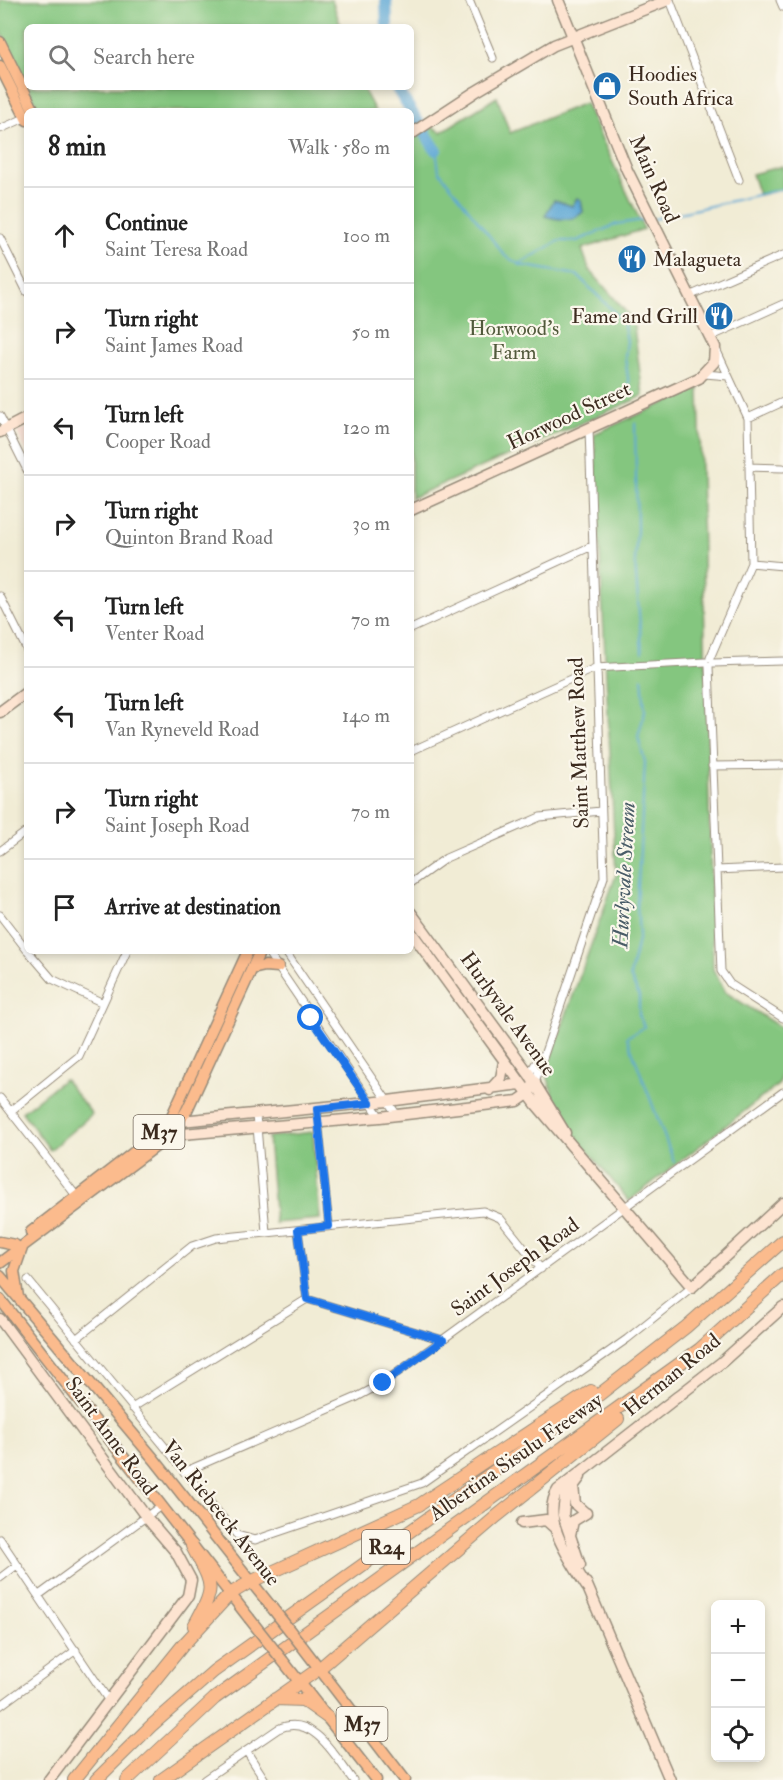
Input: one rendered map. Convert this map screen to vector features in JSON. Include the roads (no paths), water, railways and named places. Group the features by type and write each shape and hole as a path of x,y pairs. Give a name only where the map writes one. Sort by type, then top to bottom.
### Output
{"highway":[{"name":"R24","path":"96,1780 151,1726 214,1671 573,1415 686,1327 783,1241"},
{"name":"Albertina Sisulu Freeway","path":"127,1780 215,1698 700,1349 783,1274"},
{"path":"74,1780 183,1645 230,1594 250,1582 441,1493 686,1327"},
{"path":"160,1780 320,1668 496,1516 669,1378 700,1349"},
{"path":"183,1645 210,1597 212,1589 209,1576 192,1546"},
{"path":"275,1700 303,1700 327,1717"}],"main road":[{"path":"0,42 25,108"},
{"path":"0,66 24,109"},
{"name":"M37","path":"176,1120 247,954"},
{"name":"M37","path":"2,1256 19,1246 166,1132 176,1120 259,954"},
{"path":"252,969 265,966 278,967"},
{"path":"0,1242 19,1246 14,1271 19,1300"},
{"name":"Van Riebeeck Avenue","path":"0,1276 154,1459 320,1668 405,1780"},
{"name":"Van Riebeeck Avenue","path":"0,1299 376,1780"}],"street":[{"path":"469,0 493,58"},
{"name":"Main Road","path":"558,0 627,170 713,342"},
{"path":"414,132 529,58 573,37 669,0 739,180"},
{"path":"780,0 783,7"},
{"path":"529,58 565,46 573,49 582,58"},
{"path":"0,129 24,118"},
{"path":"0,238 24,286"},
{"path":"689,296 783,255"},
{"path":"713,342 783,304"},
{"path":"705,374 714,362 713,342"},
{"path":"713,342 748,418 750,467 751,563 709,662 723,975 730,984 783,1018"},
{"path":"705,374 728,376"},
{"name":"Horwood Street","path":"414,509 705,374"},
{"path":"748,418 783,402"},
{"path":"0,416 3,430 24,465"},
{"path":"3,430 24,420"},
{"name":"Saint Matthew Road","path":"528,1094 532,1078 547,1046 602,886 604,868 588,429"},
{"path":"750,467 783,468"},
{"path":"414,628 592,546"},
{"path":"751,563 783,566"},
{"path":"0,596 24,644"},
{"path":"414,750 595,668 783,661"},
{"path":"0,712 24,694"},
{"path":"712,766 783,765"},
{"path":"414,881 446,858 540,817 602,810"},
{"path":"0,851 24,833"},
{"path":"717,870 783,867"},
{"path":"0,915 24,947"},
{"name":"Hurlyvale Avenue","path":"414,917 532,1078 568,1141"},
{"name":"Hurlyvale Avenue","path":"414,936 528,1094 623,1209 692,1287"},
{"path":"30,954 52,980 103,1003"},
{"path":"11,1112 79,1056 126,954"},
{"path":"269,954 380,1117"},
{"path":"287,954 397,1115"},
{"path":"311,1018 324,1009"},
{"path":"490,1090 501,1078 504,1062"},
{"name":"Saint Matthew Road","path":"521,1084 532,1078"},
{"path":"176,1120 317,1109 490,1090 521,1084"},
{"name":"Saint Joseph Road","path":"184,1472 369,1391 443,1340 783,1092"},
{"path":"518,1101 528,1094"},
{"path":"0,1098 79,1199"},
{"path":"166,1132 258,1129 518,1101 536,1104"},
{"path":"317,1109 329,1226"},
{"path":"256,1115 266,1232"},
{"path":"28,1280 237,1535 248,1540 261,1539 422,1483 627,1339 692,1287 783,1203"},
{"path":"76,1339 192,1246 216,1238 483,1211 500,1218 541,1269"},
{"path":"298,1230 307,1299"},
{"path":"132,1408 307,1299 443,1340"},
{"name":"Herman Road","path":"670,1780 587,1587 558,1532 551,1513 553,1498 567,1482 583,1472 722,1362 783,1307"},
{"name":"Saint Anne Road","path":"0,1319 147,1518 176,1552 190,1575 188,1596 109,1701"},
{"path":"59,1396 71,1387"},
{"name":"Herman Road","path":"583,1472 565,1497 563,1508 587,1587"},
{"path":"570,1536 573,1521 585,1512 575,1504 573,1486"},
{"path":"39,1595 162,1505"},
{"path":"522,1523 546,1520 558,1532"},
{"path":"0,1539 109,1701 49,1780"},
{"path":"0,1578 17,1565"},
{"path":"0,1706 76,1650"},
{"path":"204,1780 283,1726 304,1727 319,1736 353,1780"},
{"path":"247,1752 265,1780"}],"water":[{"path":"577,198 581,200 583,212 579,215 565,219 545,216 554,200 572,206"}],"waterway":[{"path":"386,0 387,24"},
{"path":"398,90 409,108"},
{"path":"414,116 436,150"},
{"name":"Hurlyvale Stream","path":"436,150 439,171 505,256 519,264 559,241 577,241 617,224 649,219"},
{"path":"654,219 783,189"},
{"path":"520,265 577,275 623,321 627,341 625,357 630,392"},
{"name":"Hurlyvale Stream","path":"635,423 637,529 635,561 642,652"},
{"name":"Hurlyvale Stream","path":"642,678 645,711 638,737 645,762 637,903 639,935 630,976 639,996 639,1015 644,1027 627,1037 674,1162"}],"place":[{"name":"Hoodies South Africa","path":"607,86"},
{"name":"Malagueta","path":"632,259"},
{"name":"Fame and Grill","path":"719,316"}],"park label":[{"name":"Horwood's Farm","path":"514,340"}]}
